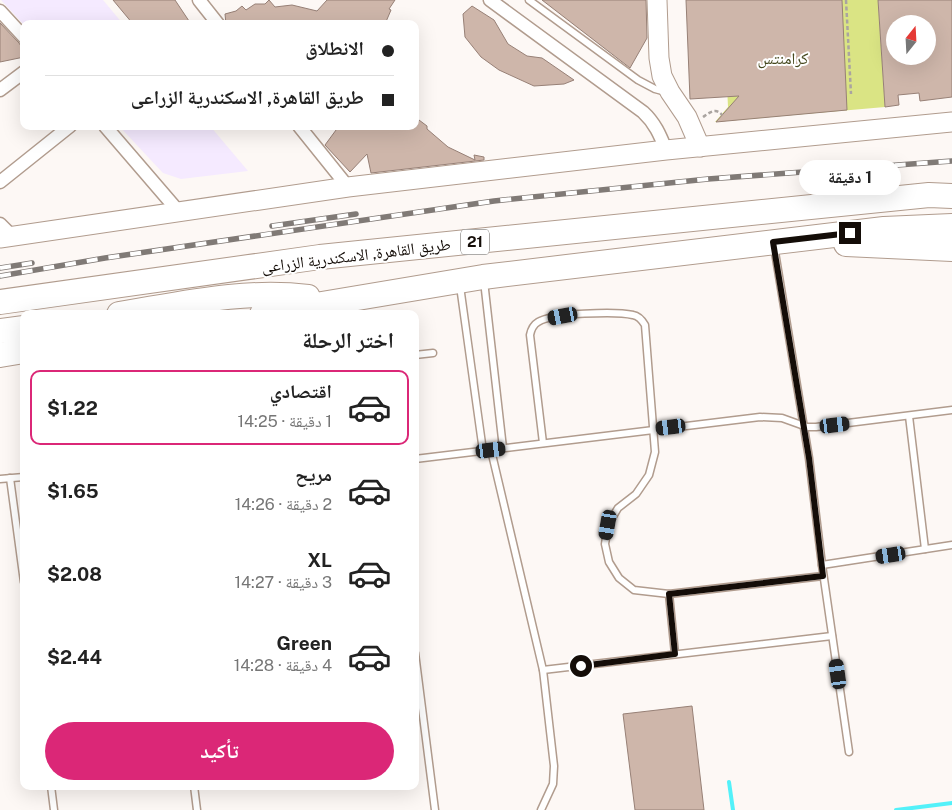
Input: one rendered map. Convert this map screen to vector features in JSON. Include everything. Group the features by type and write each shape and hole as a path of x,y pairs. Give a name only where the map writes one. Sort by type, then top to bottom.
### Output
{"highway":[{"name":"طريق القاهرة, الاسكندرية الزراعى","path":"0,302 320,258 929,195 952,196"},
{"name":"21","path":"288,310 483,276 884,229 952,226"},
{"path":"797,239 952,249"},
{"path":"147,310 254,295 300,296 341,302"},
{"path":"0,332 20,329"},
{"path":"0,355 20,352"}],"street":[{"path":"199,0 215,20"},
{"path":"490,0 643,112 656,125 666,150"},
{"path":"657,0 660,68 698,120 705,147"},
{"path":"665,0 667,56 675,91 687,117 705,147"},
{"path":"0,11 20,33"},
{"path":"0,90 20,75"},
{"path":"4,232 179,212 348,187 666,150 952,122"},
{"path":"0,182 65,130"},
{"path":"108,130 179,212"},
{"path":"302,130 348,187"}],"lane":[{"path":"529,0 638,80 654,89 675,91"},
{"path":"773,242 814,494 823,576 849,752"},
{"path":"483,276 504,448"},
{"path":"459,280 483,451"},
{"path":"543,443 530,335 531,330 537,323 563,316 609,313 632,315 645,325 655,452 649,475 636,494 618,508 608,525 605,544 609,562 619,578 634,590 669,594 823,576"},
{"path":"419,355 434,353"},
{"path":"419,459 765,416 782,418 802,425 816,427 952,410"},
{"path":"909,416 925,549"},
{"path":"491,450 543,670 554,766 553,784 541,810"},
{"path":"0,479 20,477"},
{"path":"10,478 20,552"},
{"path":"822,565 952,545"},
{"path":"669,594 675,654"},
{"path":"543,670 832,636"},
{"path":"419,684 435,810"},
{"path":"52,790 54,810"},
{"path":"194,790 197,810"}],"path":[{"path":"846,0 851,94"},
{"path":"698,120 714,111 720,112 722,115"}],"shaded area":[{"path":"1,0 103,0 120,20 20,20"},
{"path":"123,130 213,130 248,171 181,179 163,173"}],"green space":[{"name":"كرامنتس","path":"723,0 878,0 885,107 715,122 728,107"}],"building":[{"path":"113,0 175,0 188,20 130,20"},
{"path":"269,0 275,7 292,5 317,11 327,0 395,0 389,9 391,10 387,20 226,20 225,14 236,11 242,6 246,10 255,4 265,4"},
{"path":"542,0 646,0 647,38 630,68"},
{"name":"كرامنتس","path":"686,0 842,0 847,110 716,122 739,96 690,99"},
{"path":"878,0 952,0 952,97 920,101 919,93 898,95 899,105 885,107"},
{"path":"472,6 494,20 508,44 527,56 542,58 574,80 564,84 534,86 499,70 481,57 465,37 463,14"},
{"path":"0,23 20,45 20,58 0,62"},
{"path":"419,120 448,147 475,160 474,155 484,157 484,160 371,173 367,154 350,172 325,145 336,130 419,130"},
{"path":"692,706 704,810 635,810 623,714"}],"waterway":[{"path":"729,782 733,810"},
{"path":"896,810 952,803"}],"railway":[{"path":"0,276 105,258 494,201 708,179 952,161"},
{"path":"272,226 356,214"},
{"path":"0,268 32,263"}],"route":[{"path":"581,666 675,654 669,594 823,576 809,458 773,242 850,233"}]}
